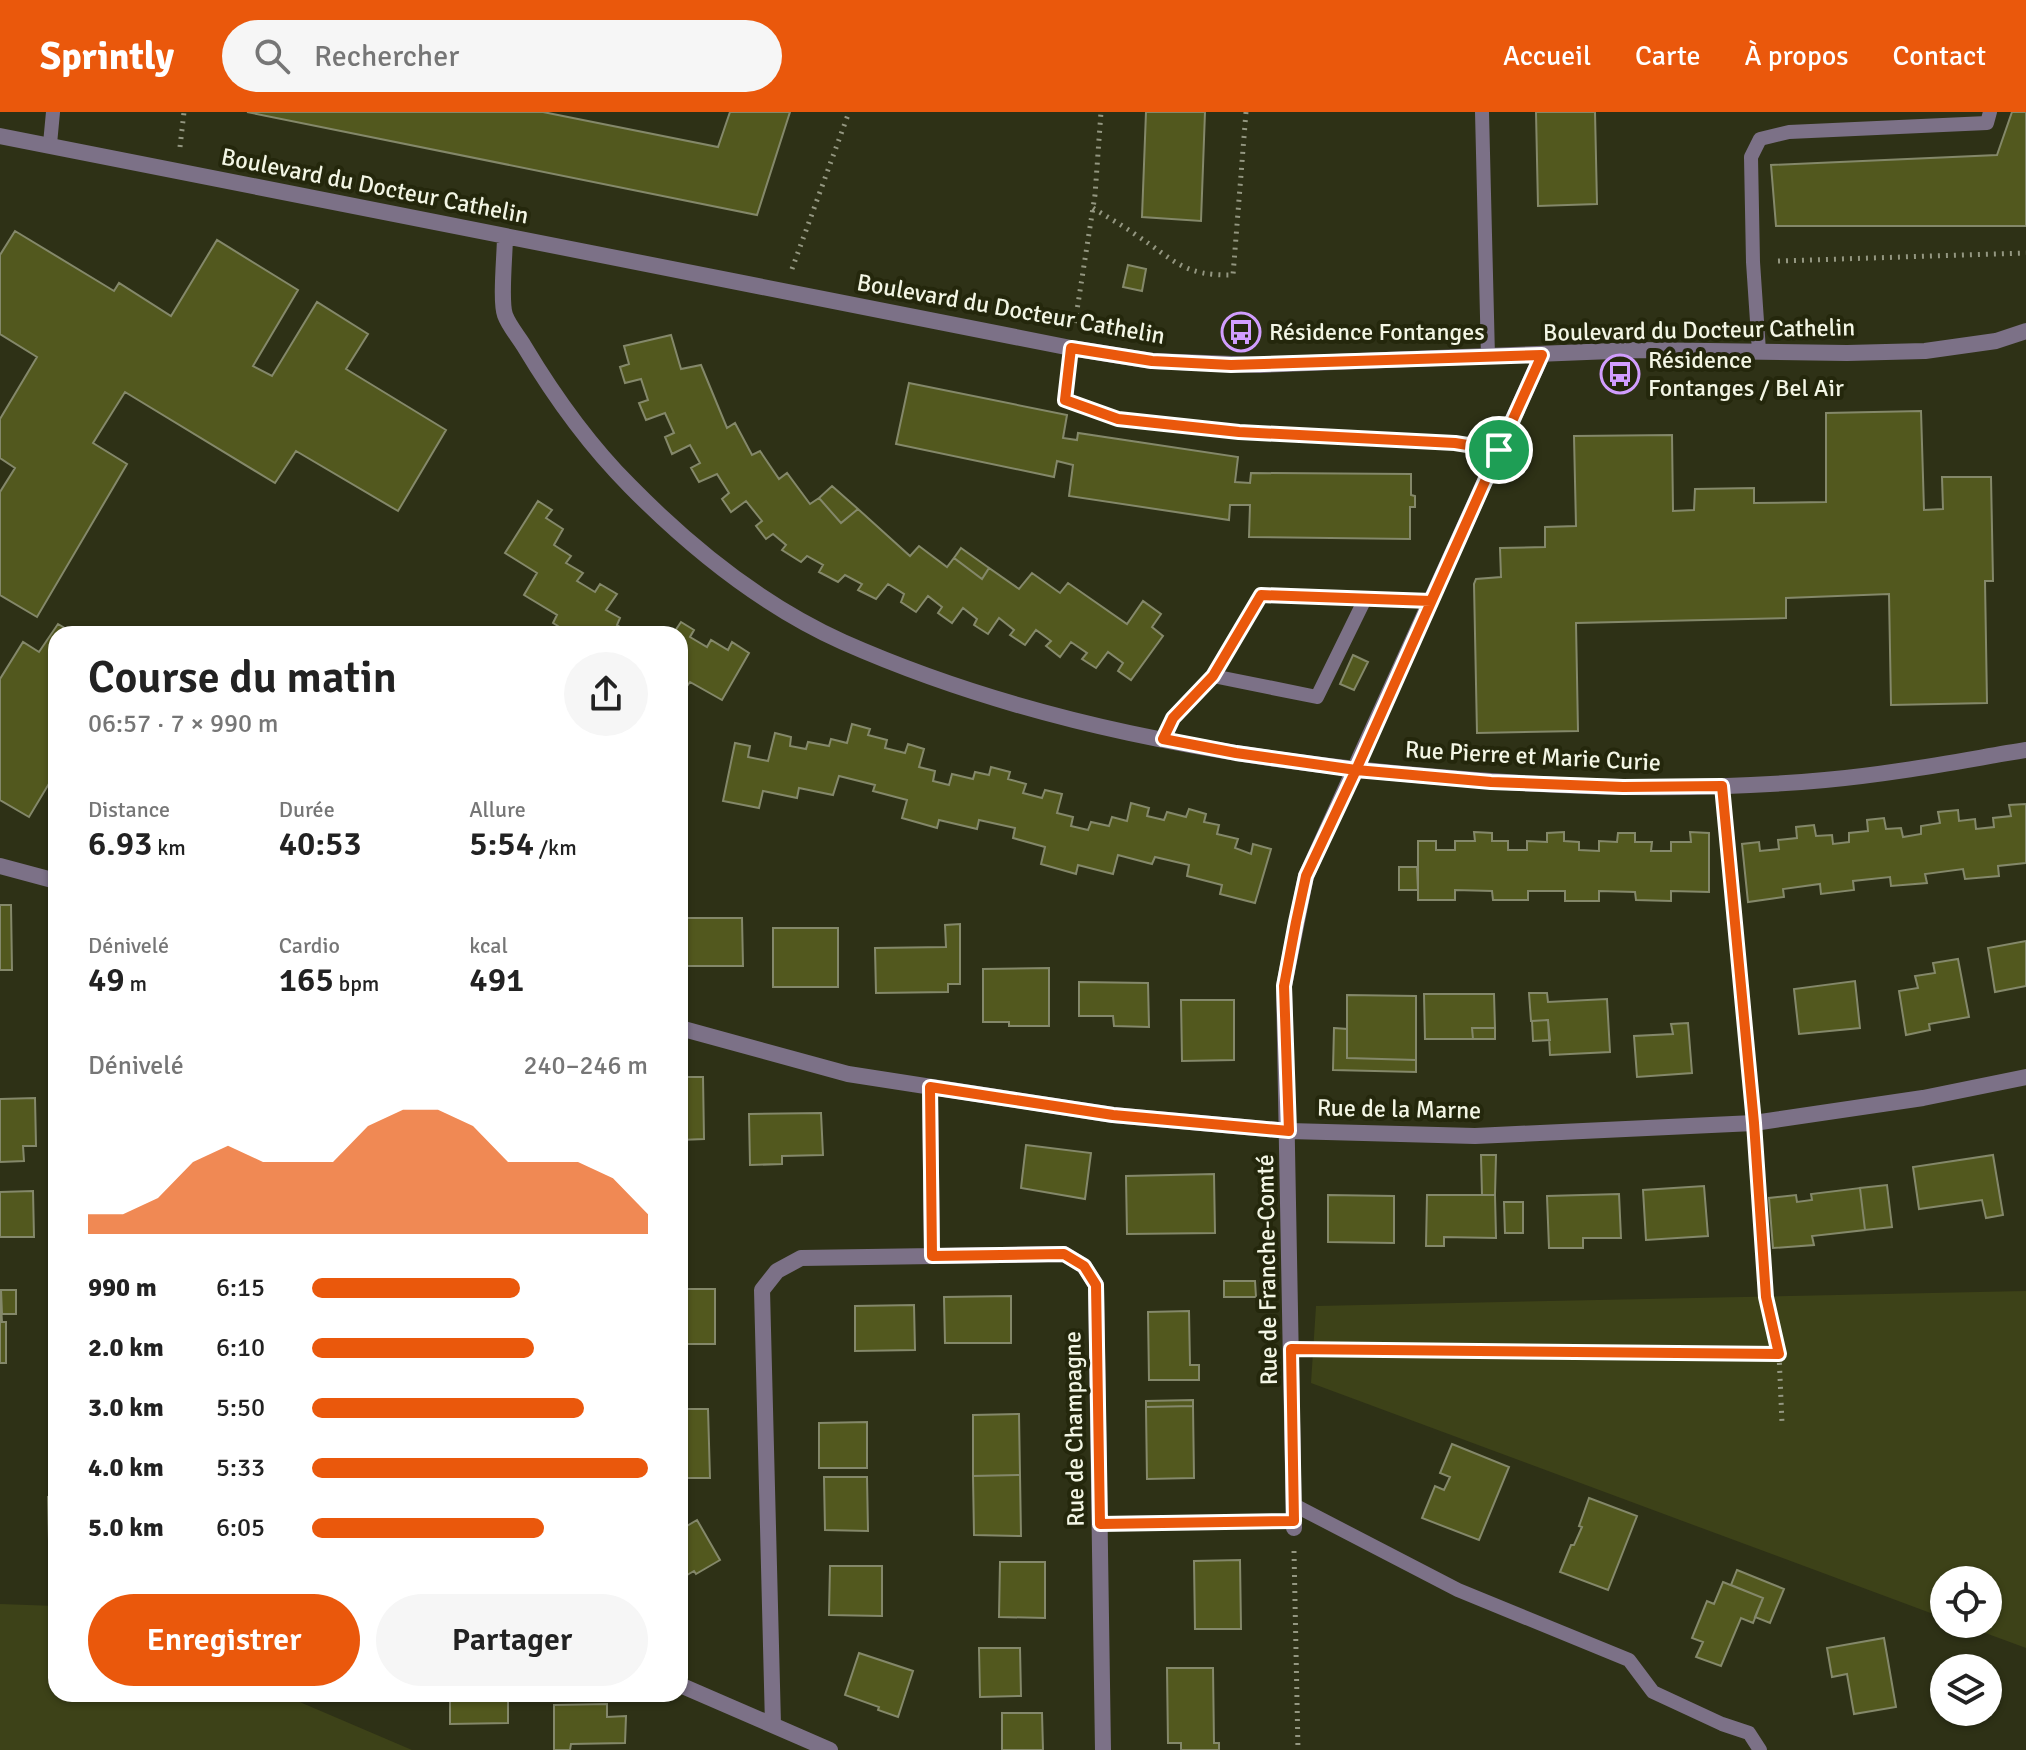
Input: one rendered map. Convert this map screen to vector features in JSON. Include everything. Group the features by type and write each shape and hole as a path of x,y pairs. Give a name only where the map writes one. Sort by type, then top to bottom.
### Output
{"street":[{"name":"Boulevard du Docteur Cathelin","path":"0,136 1071,348 1152,361 1231,365 1637,350 1925,351 2025,334"},
{"name":"Rue Pierre et Marie Curie","path":"505,236 503,312 542,377 608,464 669,525 744,584 840,641 955,686 1096,726 1236,753 1356,770 1491,782 1623,787 1827,780 2026,750"},
{"name":"Rue de Franche-Comté","path":"1294,1518 1284,986 1306,876 1542,355"},
{"path":"0,866 48,879"},
{"name":"Rue de la Marne","path":"688,1030 848,1074 1113,1115 1289,1131 1475,1136 1754,1123 1923,1098 2026,1077"},
{"path":"930,1087 932,1256"},
{"name":"Rue de Champagne","path":"773,1725 762,1290 777,1271 801,1258 1064,1254 1084,1266 1096,1285 1103,1750"},
{"path":"688,1688 830,1750"}],"lane":[{"path":"50,144 53,112"},
{"path":"1482,112 1488,357"},
{"path":"1759,351 1751,157 1760,139 1789,132 1987,123 1990,112"},
{"path":"1071,348 1065,400 1118,419 1239,432 1455,443 1499,450"},
{"path":"1163,739 1173,718 1213,676 1261,595 1431,601"},
{"path":"1213,676 1317,697 1365,599"},
{"path":"1294,1518 1629,1660 1653,1692 1749,1733 1760,1750"}],"path":[{"path":"177,171 184,112"},
{"path":"785,291 849,112"},
{"path":"1071,348 1093,208 1101,112"},
{"path":"1093,208 1138,236 1174,264 1209,276 1233,275 1246,112"},
{"path":"1780,261 2026,253"},
{"path":"1722,786 1754,1123 1766,1297 1779,1354 1782,1423"},
{"path":"1291,1349 1779,1354"},
{"path":"1100,1524 1294,1518 1293,1614 1298,1750"}],"green space":[{"path":"2026,1291 2026,1648 1999,1638 2002,1638 2002,1566 1930,1566 1930,1613 1311,1383 1316,1306"},
{"path":"0,1604 48,1606 48,1702 300,1702 412,1750 0,1750"}],"building":[{"path":"247,112 543,112 718,147 730,112 790,112 757,215"},
{"path":"1146,112 1205,112 1201,221 1142,217"},
{"path":"1536,112 1595,112 1597,204 1538,206"},
{"path":"2012,112 2026,112 2026,226 1776,226 1771,165 1997,155"},
{"path":"15,231 114,291 119,283 171,316 217,240 298,290 253,366 272,376 317,302 368,334 346,369 446,430 398,511 296,451 275,483 125,392 93,443 127,464 37,617 0,595 0,492 15,468 0,458 0,419 37,357 0,334 0,255"},
{"path":"1128,265 1146,269 1142,291 1123,287"},
{"path":"671,335 681,369 701,365 727,428 735,423 752,455 760,451 779,479 787,473 810,504 819,498 841,523 858,509 910,556 919,546 947,567 954,558 982,579 989,568 1019,589 1032,573 1060,593 1068,583 1127,624 1143,601 1161,614 1152,627 1163,636 1131,680 1118,671 1123,663 1108,652 1096,668 1082,659 1087,653 1071,642 1060,657 1046,646 1051,641 1036,630 1025,645 1010,635 1014,630 999,618 988,634 974,625 977,619 963,608 952,623 938,613 942,607 928,596 916,612 901,602 904,594 888,584 876,599 858,590 862,584 845,575 838,582 819,572 823,565 807,556 801,562 782,550 786,545 773,534 766,539 756,526 762,521 746,501 731,512 722,499 729,493 717,474 699,482 691,468 700,463 690,445 672,454 665,437 674,433 665,413 646,420 639,403 648,400 641,379 625,383 620,367 629,364 624,346"},
{"path":"909,383 1067,415 1063,438 1077,440 1078,433 1238,457 1235,482 1250,483 1251,473 1411,474 1411,495 1415,496 1415,507 1410,507 1410,539 1249,537 1250,505 1230,505 1229,520 1069,496 1073,465 1057,461 1054,477 896,444"},
{"path":"1921,411 1924,510 1943,509 1942,477 1991,477 1993,581 1985,581 1987,703 1891,705 1889,594 1786,598 1786,618 1576,623 1578,731 1477,733 1474,584 1476,579 1501,577 1500,548 1545,547 1545,527 1576,526 1574,436 1672,435 1673,511 1694,510 1695,489 1754,488 1754,503 1826,502 1826,413"},
{"path":"832,486 858,509 841,523 819,498"},
{"path":"538,501 552,510 546,518 563,529 554,545 571,556 566,563 583,573 577,581 595,592 600,584 617,594 606,610 620,618 619,626 558,626 553,623 557,615 524,595 537,573 505,553"},
{"path":"961,548 989,568 982,579 954,558"},
{"path":"688,626 694,630 690,637 707,647 711,640 728,650 732,642 749,653 722,700 690,682 688,685"},
{"path":"48,639 48,785 29,817 0,800 0,679 23,642 39,652"},
{"path":"1353,655 1368,662 1354,690 1340,684"},
{"path":"852,724 870,729 868,735 887,740 885,748 905,753 908,744 924,749 919,767 935,771 933,781 949,785 952,774 973,779 975,772 989,775 991,767 1010,772 1008,779 1026,784 1023,793 1042,798 1045,790 1062,794 1057,813 1073,817 1071,826 1088,830 1091,822 1109,826 1112,817 1127,821 1131,803 1149,808 1147,816 1164,820 1167,812 1186,817 1189,809 1206,814 1204,822 1219,825 1217,834 1238,839 1235,848 1251,854 1253,844 1271,849 1255,903 1220,894 1222,885 1187,876 1189,865 1155,857 1152,864 1118,855 1113,874 1078,865 1076,874 1041,864 1045,847 1013,838 1015,828 979,820 977,829 939,820 937,828 902,818 907,800 873,791 875,785 839,776 833,795 799,788 797,798 763,791 759,808 723,801 735,743 750,746 748,757 768,761 775,733 791,737 790,746 806,749 808,742 829,746 831,739 847,743"},
{"path":"2026,804 2026,863 1998,866 1999,876 1965,879 1963,869 1925,874 1927,883 1891,886 1890,877 1853,881 1854,890 1821,894 1820,884 1783,889 1784,897 1748,902 1742,844 1759,842 1760,851 1779,849 1778,840 1797,838 1796,827 1814,825 1816,836 1832,835 1833,844 1849,842 1849,833 1868,831 1867,820 1884,818 1886,829 1901,828 1903,837 1921,834 1921,826 1940,823 1938,812 1958,810 1959,821 1975,819 1976,829 1994,827 1993,818 2011,816 2009,805"},
{"path":"1474,832 1492,833 1492,841 1508,841 1508,850 1527,850 1527,841 1547,842 1547,833 1564,832 1564,841 1579,842 1579,850 1599,851 1599,841 1617,842 1618,833 1635,833 1635,842 1652,842 1651,851 1671,851 1671,842 1691,842 1690,832 1709,833 1709,892 1671,891 1671,901 1636,900 1635,892 1599,891 1599,901 1565,901 1565,891 1528,891 1528,900 1493,900 1492,891 1455,890 1455,900 1418,900 1418,841 1436,841 1436,850 1455,850 1455,841 1475,841"},
{"path":"1399,867 1417,867 1418,890 1399,890"},
{"path":"0,905 11,905 12,970 0,970"},
{"path":"688,918 742,918 743,966 688,966"},
{"path":"960,924 960,984 948,984 948,992 876,993 875,948 946,947 945,925"},
{"path":"773,928 838,928 838,987 773,987"},
{"path":"2026,941 2026,986 1995,992 1988,948"},
{"path":"1958,959 1969,1017 1929,1024 1930,1030 1906,1035 1899,991 1918,988 1915,976 1935,973 1933,963"},
{"path":"1049,968 1049,1026 1009,1026 1009,1022 983,1022 983,969"},
{"path":"1855,981 1860,1028 1799,1034 1794,989"},
{"path":"1079,982 1148,983 1149,1027 1114,1026 1113,1016 1079,1016"},
{"path":"1529,993 1547,993 1548,1002 1607,999 1610,1052 1550,1055 1548,1020 1531,1021"},
{"path":"1424,994 1494,994 1495,1028 1472,1028 1473,1039 1425,1039"},
{"path":"1347,995 1416,996 1416,1060 1347,1058"},
{"path":"1181,1000 1234,1000 1234,1060 1182,1061"},
{"path":"1548,1020 1550,1040 1533,1041 1532,1021"},
{"path":"1688,1023 1692,1073 1637,1077 1634,1036 1673,1034 1671,1024"},
{"path":"1334,1028 1347,1029 1347,1058 1416,1060 1416,1072 1333,1070"},
{"path":"1472,1028 1495,1028 1495,1039 1473,1039"},
{"path":"688,1077 703,1077 704,1139 688,1140"},
{"path":"35,1098 36,1146 23,1146 24,1161 0,1162 0,1099"},
{"path":"821,1113 823,1155 782,1156 782,1164 750,1165 749,1114"},
{"path":"1026,1145 1091,1153 1085,1199 1021,1188"},
{"path":"1481,1155 1496,1155 1495,1195 1482,1195"},
{"path":"1993,1155 2003,1215 1986,1218 1982,1200 1919,1209 1913,1167"},
{"path":"1214,1174 1215,1233 1127,1234 1126,1176"},
{"path":"1887,1185 1892,1227 1865,1230 1860,1188"},
{"path":"1704,1186 1708,1236 1646,1240 1643,1190"},
{"path":"1860,1188 1865,1230 1812,1236 1814,1245 1773,1248 1769,1198 1796,1195 1797,1202 1812,1200 1811,1194"},
{"path":"33,1191 34,1237 0,1237 0,1192"},
{"path":"1619,1194 1621,1238 1583,1238 1583,1248 1549,1248 1547,1196"},
{"path":"1328,1195 1394,1196 1394,1243 1328,1242"},
{"path":"1427,1195 1495,1195 1496,1238 1444,1237 1444,1246 1426,1246"},
{"path":"1504,1202 1523,1202 1523,1233 1505,1233"},
{"path":"1224,1281 1255,1281 1256,1297 1224,1297"},
{"path":"688,1289 715,1289 715,1344 688,1344"},
{"path":"0,1290 2,1322 6,1322 6,1363 0,1363"},
{"path":"1,1290 16,1290 16,1314 2,1314"},
{"path":"1011,1296 1011,1343 945,1343 944,1297"},
{"path":"914,1305 915,1350 855,1351 855,1306"},
{"path":"1189,1311 1190,1365 1199,1365 1199,1380 1149,1380 1148,1312"},
{"path":"1193,1400 1193,1406 1146,1407 1146,1401"},
{"path":"1193,1406 1194,1478 1147,1479 1146,1407"},
{"path":"688,1409 708,1409 710,1478 688,1478"},
{"path":"1019,1414 1020,1475 973,1476 973,1415"},
{"path":"867,1422 867,1468 819,1468 819,1423"},
{"path":"1452,1444 1509,1467 1479,1540 1422,1518 1435,1486 1444,1490 1450,1477 1440,1473"},
{"path":"1020,1475 1021,1536 974,1535 973,1476"},
{"path":"824,1477 867,1477 868,1531 825,1530"},
{"path":"1589,1498 1637,1516 1608,1590 1560,1572 1582,1527 1579,1526"},
{"path":"697,1520 720,1560 696,1574 694,1571 688,1574 688,1525"},
{"path":"1240,1560 1241,1629 1195,1629 1194,1561"},
{"path":"1000,1562 1045,1562 1045,1618 999,1617"},
{"path":"830,1566 882,1566 882,1616 829,1615"},
{"path":"1737,1570 1784,1589 1770,1623 1755,1617 1763,1598 1731,1585"},
{"path":"1723,1582 1763,1598 1753,1623 1741,1618 1721,1666 1696,1657 1703,1642 1692,1638 1707,1601 1714,1604"},
{"path":"1884,1638 1896,1707 1854,1714 1847,1674 1832,1677 1827,1648"},
{"path":"979,1648 1020,1648 1021,1696 980,1697"},
{"path":"859,1653 913,1671 898,1717 845,1695"},
{"path":"1167,1668 1213,1668 1214,1743 1219,1743 1219,1750 1181,1750 1181,1743 1168,1743"},
{"path":"450,1702 508,1702 508,1723 450,1724"},
{"path":"607,1704 607,1717 626,1716 625,1743 571,1744 570,1750 554,1750 554,1705"},
{"path":"1002,1713 1042,1713 1043,1750 1002,1750"}],"place":[{"name":"Résidence Fontanges","path":"1241,332"},
{"name":"Résidence Fontanges / Bel Air","path":"1620,374"}],"route":[{"path":"1499,450 1356,770 1491,782 1623,787 1722,786 1754,1123 1766,1297 1779,1354 1291,1349 1294,1521 1100,1524 1096,1285 1084,1266 1064,1254 932,1256 930,1087 1113,1115 1289,1131 1284,986 1306,876 1356,770 1163,739 1173,718 1213,676 1261,595 1431,601 1499,450 1542,355 1231,365 1152,361 1071,348 1065,400 1118,419 1239,432 1455,443 1499,450"}]}
